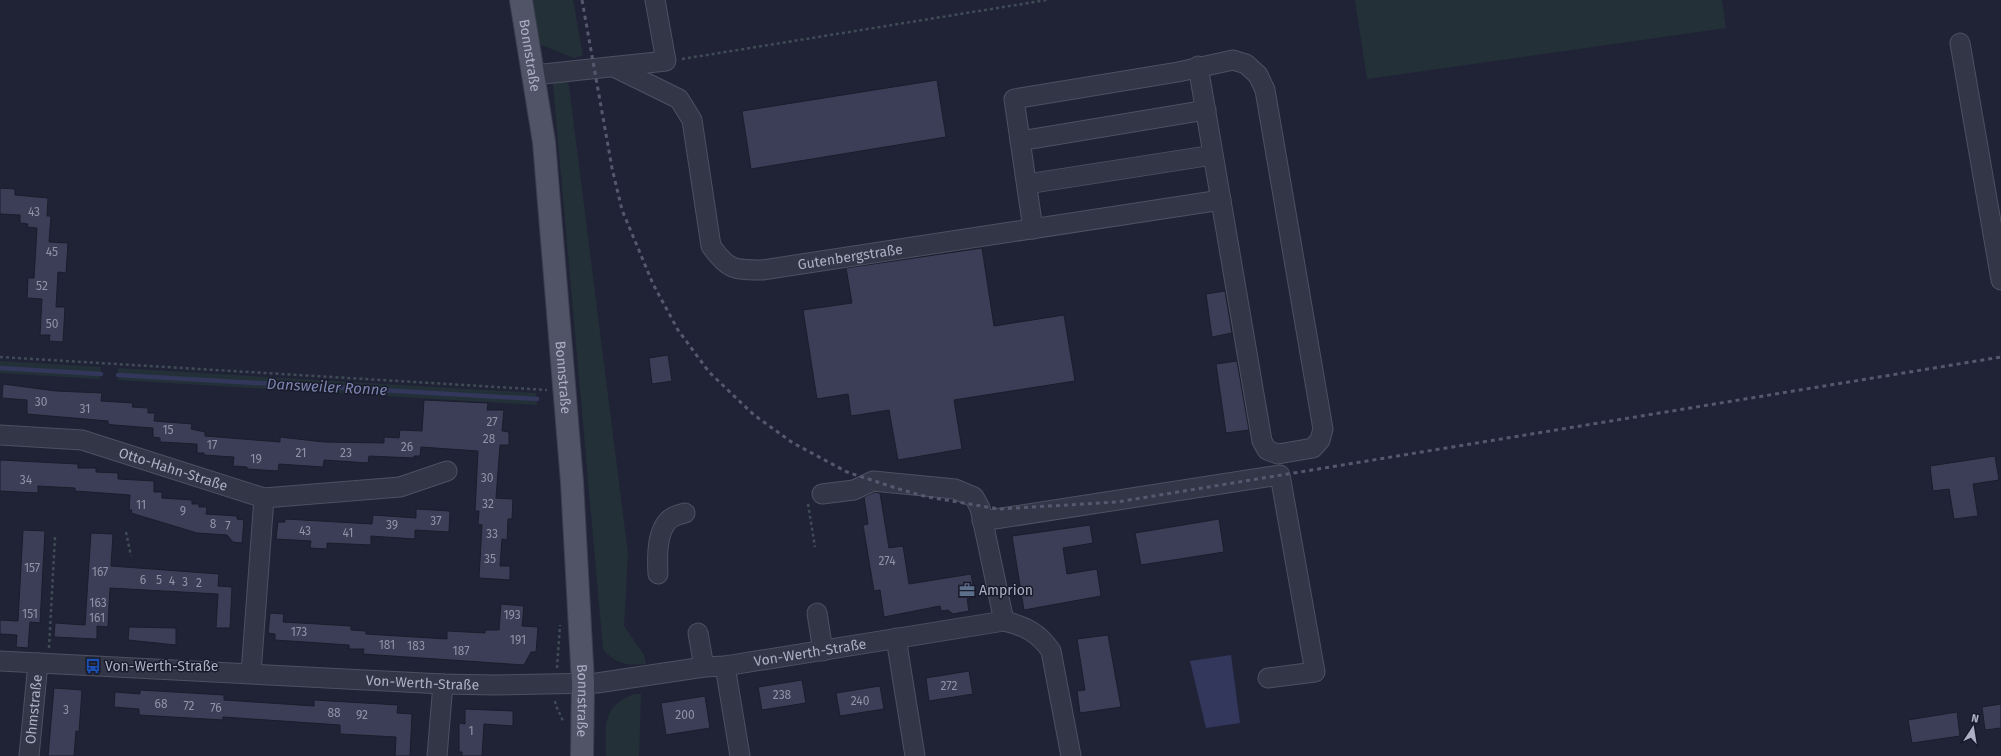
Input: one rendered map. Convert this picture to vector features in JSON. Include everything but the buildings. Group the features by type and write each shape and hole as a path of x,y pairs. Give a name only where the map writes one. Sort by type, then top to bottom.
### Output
{"main road":[{"name":"Bonnstraße","path":"521,0 544,142 572,482 583,683 582,756"}],"street":[{"path":"534,75 666,61 655,0"},
{"path":"1960,43 2001,280"},
{"path":"1033,229 1014,99 1178,72 1198,66 1233,60 1246,64 1258,75 1265,90 1322,430 1320,440 1313,448 1278,454 1268,450 1262,441 1198,66"},
{"name":"Gutenbergstraße","path":"614,67 679,100 686,108 692,120 711,246 722,260 737,270 762,270 1221,200"},
{"path":"1020,141 1206,110"},
{"path":"1027,184 1213,155"},
{"name":"Otto-Hahn-Straße","path":"0,434 82,440 264,498 400,487 447,471"},
{"path":"982,521 1280,475 1315,672 1268,678"},
{"path":"815,498 854,490 873,480 955,489 974,496 980,508 1004,621 1023,626 1030,630 1044,641 1051,651 1071,756"},
{"path":"251,673 264,498"},
{"path":"658,574 657,557 665,525 672,517 685,513"},
{"path":"817,613 823,651"},
{"name":"Von-Werth-Straße","path":"0,661 443,684 583,683 604,682 704,666 725,666 1004,621"},
{"path":"698,633 704,666"},
{"path":"896,638 915,756"},
{"name":"Ohmstraße","path":"29,756 43,663"},
{"path":"725,666 740,756"},
{"path":"436,756 443,684"}],"path":[{"path":"666,61 1047,0"},
{"path":"0,357 550,390"},
{"path":"815,498 815,547"},
{"path":"126,532 131,556"},
{"path":"43,663 55,536"}],"shaded area":[{"path":"531,0 573,0 583,55 574,58 539,44"},
{"path":"1355,0 1722,0 1726,28 1367,79"},
{"path":"567,71 628,554 624,626 644,655 646,664 633,665 622,663 612,658 603,649 552,73"},
{"path":"0,361 101,367 100,379 0,373"},
{"path":"118,368 536,393 537,405 118,380"},
{"path":"635,694 641,694 639,756 606,756 606,726 611,711 616,704"}],"water":[{"path":"1231,655 1240,723 1206,728 1190,661"}],"waterway":[{"name":"Dansweiler Ronne","path":"0,368 101,374"},
{"name":"Dansweiler Ronne","path":"118,375 537,399"}],"railway":[{"path":"582,0 612,168 622,210 653,284 678,330 709,372 754,415 793,443 847,472 928,497 999,509 1117,502 2001,357"}],"place":[{"name":"Amprion","path":"967,590"},
{"name":"Von-Werth-Straße","path":"93,666"}]}
